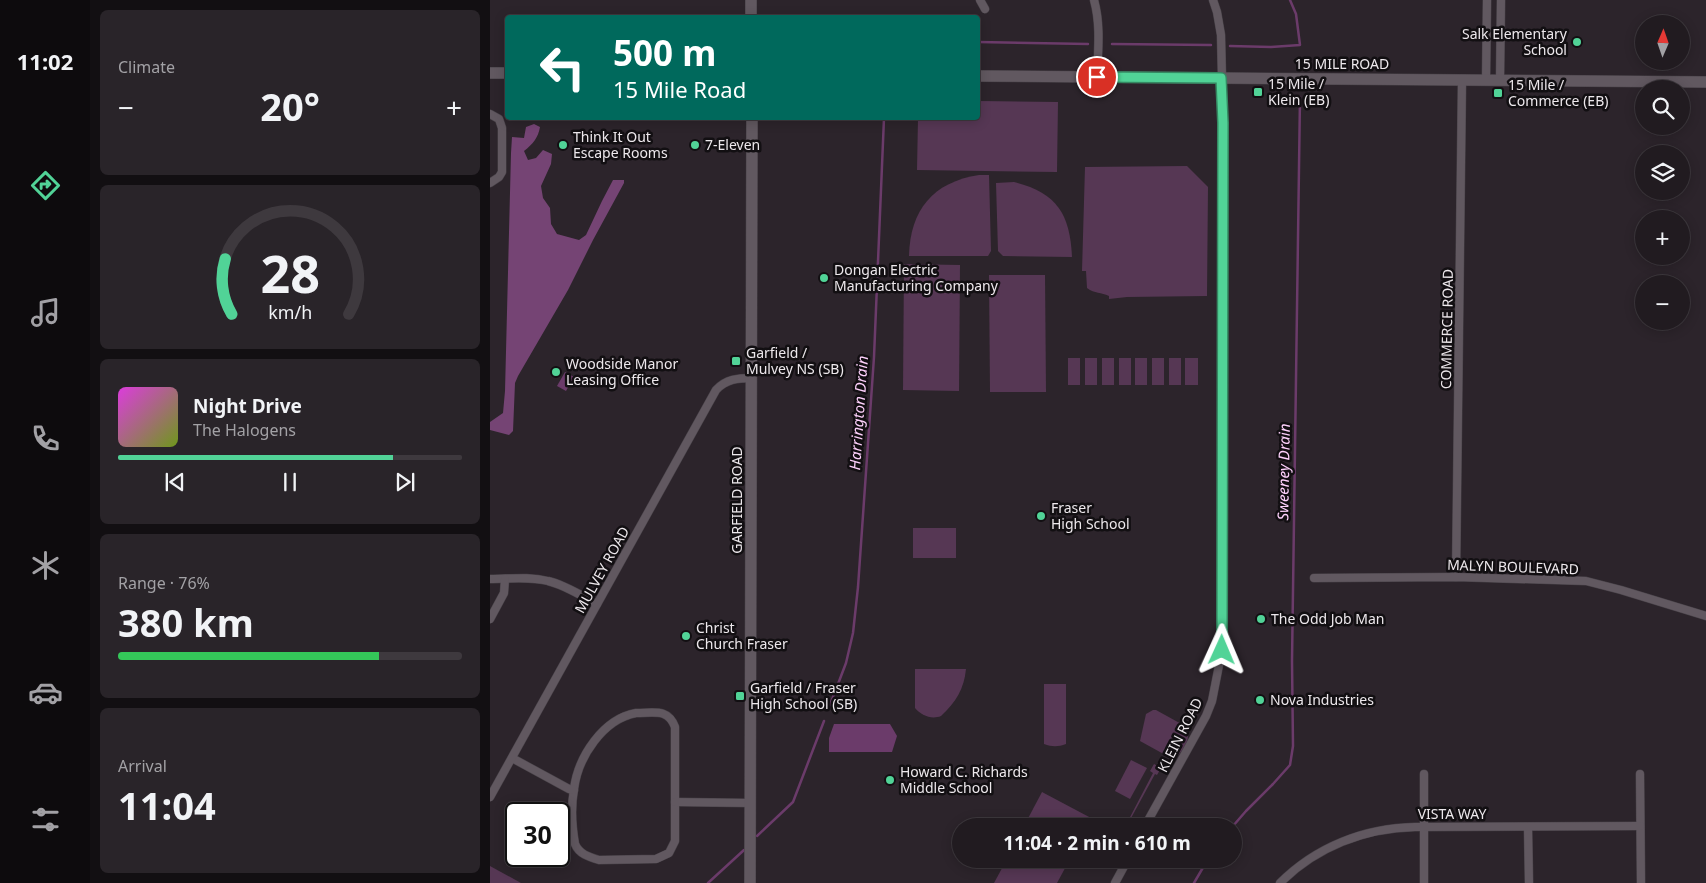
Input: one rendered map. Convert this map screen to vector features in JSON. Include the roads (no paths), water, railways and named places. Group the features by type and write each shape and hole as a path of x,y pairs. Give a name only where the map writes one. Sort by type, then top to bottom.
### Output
{"main road":[{"path":"751,0 751,15"},
{"path":"490,73 505,73"},
{"name":"15 MILE ROAD","path":"980,76 1706,82"},
{"name":"GARFIELD ROAD","path":"750,883 752,120"}],"street":[{"path":"980,0 985,9"},
{"path":"1094,0 1099,36 1097,77"},
{"name":"KLEIN ROAD","path":"1149,818 1206,716 1212,701 1221,657 1223,123 1221,35 1213,0"},
{"path":"1486,81 1487,0"},
{"path":"1500,81 1501,0"},
{"name":"COMMERCE ROAD","path":"1456,577 1462,80"},
{"path":"490,114 496,116 502,123 502,172 499,177 490,183"},
{"name":"MULVEY ROAD","path":"490,797 716,390 726,381 752,378"},
{"name":"MALYN BOULEVARD","path":"1314,578 1456,577 1586,581 1706,616"},
{"path":"490,578 529,578 549,581 560,584 597,604"},
{"path":"490,619 504,593 504,579"},
{"path":"659,713 671,717 675,727 675,802 675,841 668,853 656,859 599,860 583,854 574,844 574,790 582,762 604,729 624,715 659,713"},
{"path":"512,758 574,790"},
{"path":"1424,774 1424,883"},
{"path":"1640,774 1640,883"},
{"path":"675,802 751,802"},
{"name":"VISTA WAY","path":"1280,883 1306,861 1324,849 1347,839 1383,829 1424,827 1640,826"},
{"path":"1528,827 1528,883"},
{"path":"1115,883 1123,868"}],"waterway":[{"name":"Harrington Drain","path":"1230,46 1271,47 1300,45 1296,14 1290,0"},
{"name":"Harrington Drain","path":"980,42 1088,44"},
{"name":"Harrington Drain","path":"1112,44 1211,45"},
{"name":"Sweeney Drain","path":"1240,818 1290,765 1293,746 1292,661 1300,97"},
{"name":"Harrington Drain","path":"830,705 846,663 853,633 858,587 874,357 884,120"},
{"name":"Harrington Drain","path":"757,836 793,802 824,721"},
{"name":"Harrington Drain","path":"708,883 744,850"},
{"name":"Sweeney Drain","path":"1194,883 1203,868"}],"place":[{"name":"Salk Elementary School","path":"1577,42"},
{"name":"15 Mile / Klein (EB)","path":"1258,92"},
{"name":"15 Mile / Commerce (EB)","path":"1498,93"},
{"name":"Think It Out Escape Rooms","path":"563,145"},
{"name":"7-Eleven","path":"695,145"},
{"name":"Dongan Electric Manufacturing Company","path":"824,278"},
{"name":"Garfield / Mulvey NS (SB)","path":"736,361"},
{"name":"Woodside Manor Leasing Office","path":"556,372"},
{"name":"Fraser High School","path":"1041,516"},
{"name":"The Odd Job Man","path":"1261,619"},
{"name":"Christ Church Fraser","path":"686,636"},
{"name":"Garfield / Fraser High School (SB)","path":"740,696"},
{"name":"Nova Industries","path":"1260,700"},
{"name":"Howard C. Richards Middle School","path":"890,780"}]}
